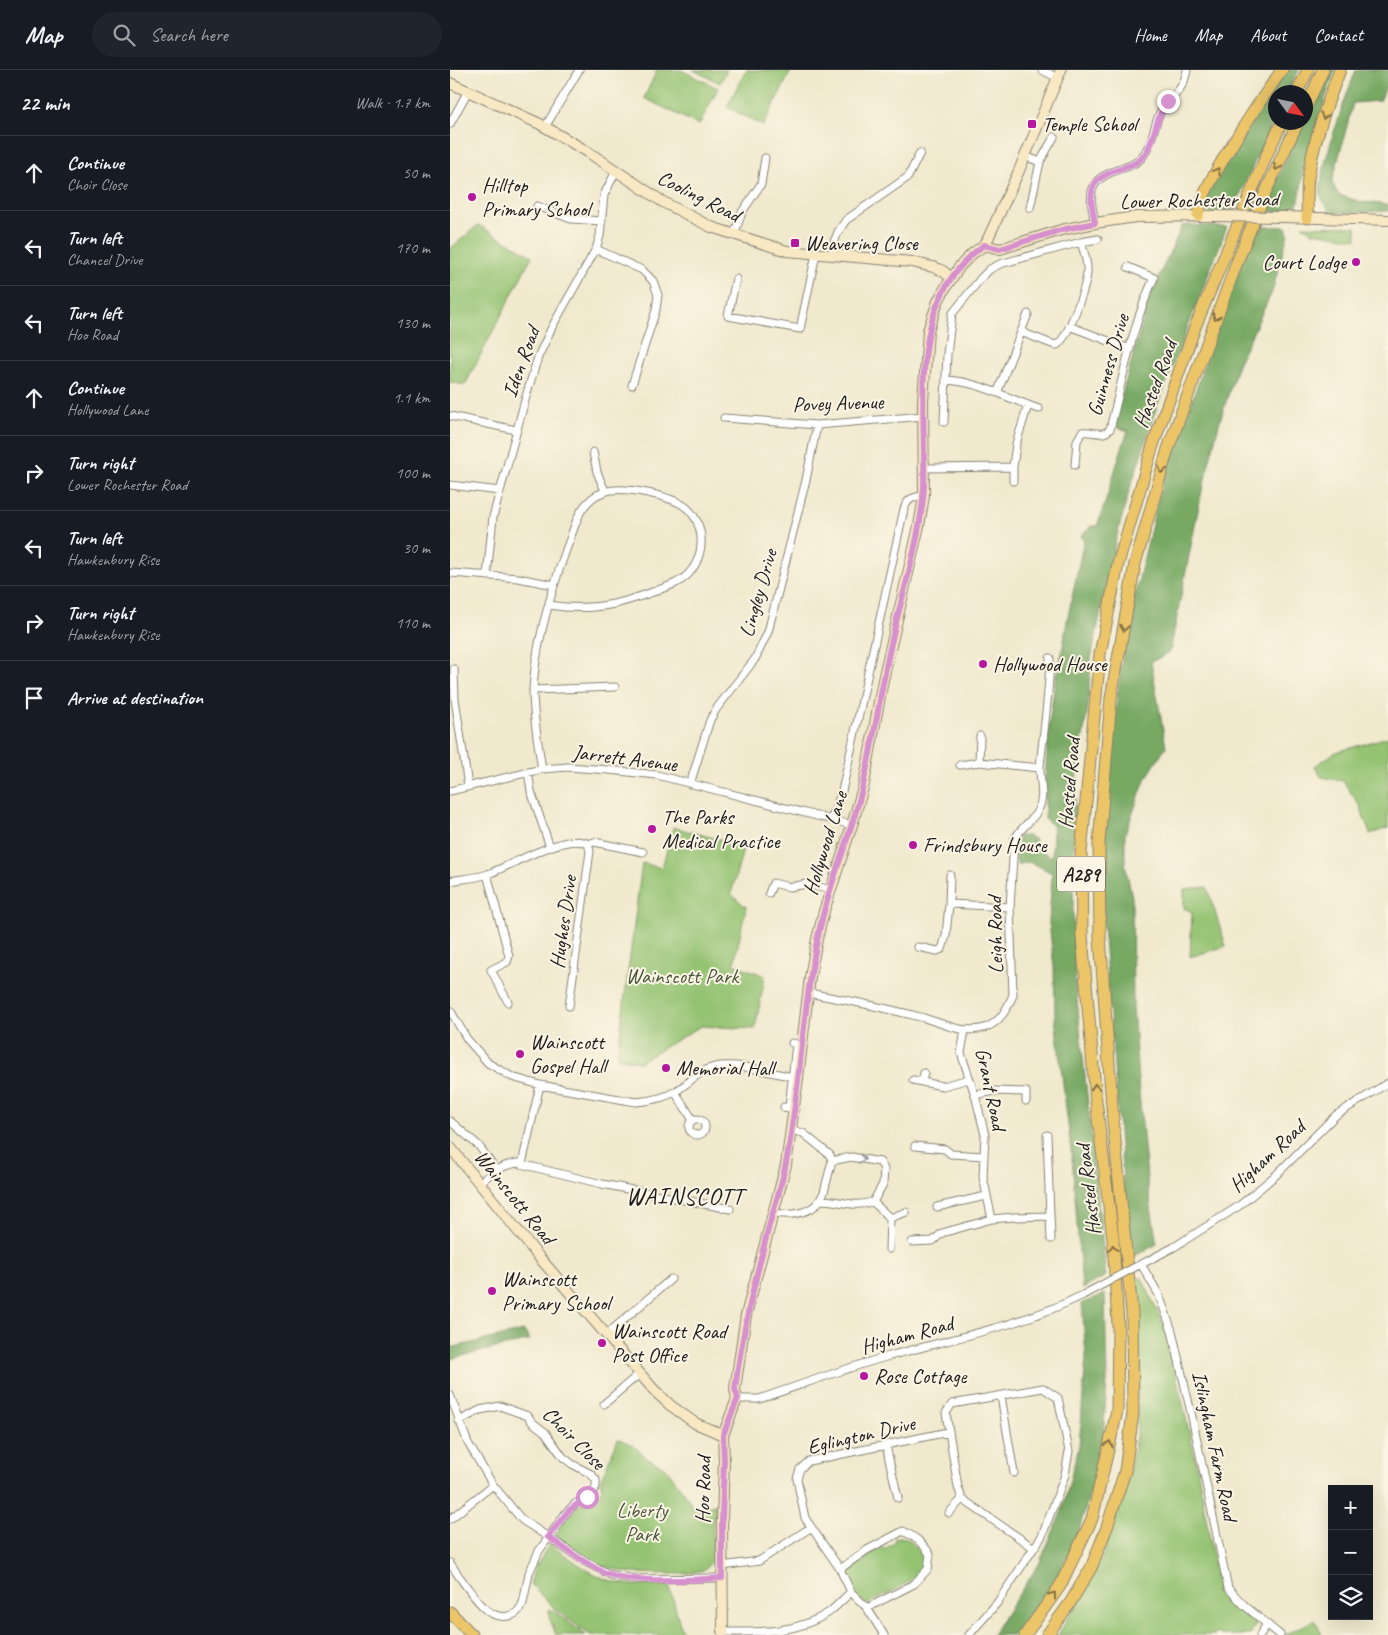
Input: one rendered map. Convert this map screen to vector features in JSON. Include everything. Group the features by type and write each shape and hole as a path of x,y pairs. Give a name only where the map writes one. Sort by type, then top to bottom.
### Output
{"main road":[{"path":"1198,215 1200,205 1220,165 1282,70"},
{"path":"1300,85 1308,70"},
{"path":"1313,91 1322,70"},
{"path":"1307,218 1307,186 1312,156 1323,117 1340,70"},
{"path":"984,245 1025,156 1059,74"},
{"name":"Cooling Road","path":"450,83 545,127 685,214 711,227 787,251 912,262 934,267 951,278"},
{"name":"Hasted Road","path":"1024,1635 1060,1586 1092,1519 1117,1411 1118,1324 1113,1238 1096,1101 1082,936 1081,854 1100,654 1118,564 1153,445 1195,328 1278,130"},
{"name":"Hasted Road","path":"1047,1635 1091,1568 1107,1527 1125,1471 1133,1413 1132,1312 1112,1120 1100,936 1099,844 1111,698 1135,564 1168,449 1237,262 1266,191 1294,130"},
{"name":"Lower Rochester Road","path":"984,245 1000,249 1061,230 1136,217 1198,215 1388,220"},
{"name":"Hollywood Lane","path":"723,1435 738,1398 735,1389 743,1331 786,1165 795,1078 817,939 864,784 891,642 917,537 924,496 924,364 928,331 938,301 951,278 973,253 984,245"},
{"name":"Wainscott Road","path":"450,1147 494,1203 639,1374 675,1410 695,1423 723,1435"},
{"name":"Hoo Road","path":"723,1435 723,1634"},
{"path":"450,1612 472,1635"}],"street":[{"path":"545,127 579,70"},
{"path":"1042,70 1059,74"},
{"path":"1095,223 1091,198 1094,185 1105,174 1130,166 1143,157 1159,115 1164,106 1182,85 1187,70"},
{"path":"450,124 468,91"},
{"path":"1030,208 1040,162 1054,137"},
{"path":"834,255 836,237 846,220 908,177 920,153"},
{"path":"1025,156 1040,162"},
{"path":"734,235 742,212 757,193 765,158"},
{"name":"Iden Road","path":"487,576 493,517 532,375 548,334 596,249 600,236 604,195 616,171"},
{"path":"537,206 571,220 602,221"},
{"path":"944,422 948,340 952,314 981,278 990,269 1000,264 1098,239"},
{"path":"1021,332 1057,345 1065,337 1082,293 1087,273 1087,263 1081,242"},
{"path":"596,249 642,270 653,281 658,295 656,310 632,385"},
{"path":"736,279 728,316 800,329 816,254"},
{"name":"Guinness Drive","path":"1075,465 1077,442 1082,432 1088,431 1101,434 1106,433 1110,429 1130,349 1154,278 1128,267"},
{"path":"998,392 1028,314"},
{"path":"1069,326 1130,349"},
{"path":"946,380 974,384 1038,409"},
{"path":"1013,481 1016,444 1028,406"},
{"path":"450,416 516,430"},
{"name":"Povey Avenue","path":"724,418 818,425 924,416"},
{"name":"Lingley Drive","path":"690,784 710,720 755,659 768,632 818,425"},
{"path":"593,452 597,472 605,491"},
{"path":"924,468 1013,467"},
{"path":"450,485 500,491"},
{"path":"542,769 534,690 536,663 549,605 554,585 580,513 589,502 605,491 618,489 674,500 687,508 698,523 701,535 701,548 695,566 677,583 613,606 578,608 549,605"},
{"name":"Hollywood Lane","path":"831,820 842,791 904,509 907,500 913,497 924,496"},
{"path":"450,573 523,579 554,585"},
{"name":"Leigh Road","path":"808,993 926,1019 947,1027 965,1030 982,1029 1001,1018 1008,1008 1013,995 1010,907 1014,841 1017,832 1036,814 1042,800 1040,768 1049,696 1050,658"},
{"path":"454,669 455,699 468,786"},
{"path":"534,690 615,687"},
{"path":"979,762 980,736"},
{"path":"960,765 979,762 1040,768"},
{"name":"Jarrett Avenue","path":"450,791 542,769 568,767 609,770 657,775 852,826"},
{"path":"528,772 531,791 550,847"},
{"path":"450,881 487,874 530,854 563,843 583,842 588,844 594,842 643,852"},
{"name":"Hughes Drive","path":"569,1006 590,851 588,844"},
{"path":"487,874 509,956 507,962 491,970 508,1002"},
{"path":"918,947 937,951 942,949 946,936 950,875"},
{"path":"769,893 773,883 789,887 807,884 831,890"},
{"path":"949,904 1010,907"},
{"path":"450,1010 467,1039 488,1063 512,1078 540,1085 636,1102 646,1102 674,1092 700,1073 715,1067 737,1067 795,1078"},
{"name":"Grant Road","path":"965,1030 962,1053 985,1135 983,1177 992,1220"},
{"path":"784,1107 789,1108 795,1078 796,1044 792,1043"},
{"path":"922,1082 924,1073"},
{"path":"913,1080 943,1086 969,1079"},
{"name":"Higham Road","path":"738,1398 759,1399 892,1355 998,1328 1058,1307 1083,1295 1174,1247 1239,1206 1276,1175 1336,1115 1388,1083"},
{"path":"522,1164 540,1085"},
{"path":"975,1096 994,1091 1026,1088 1026,1101"},
{"path":"674,1092 693,1120"},
{"path":"450,1121 479,1146 496,1170"},
{"path":"773,1212 790,1215 816,1206 824,1192 832,1161 830,1155 803,1133 791,1130"},
{"path":"1047,1134 1051,1239"},
{"name":"Grant Road","path":"915,1146 945,1149 951,1154 984,1156"},
{"path":"820,1200 832,1200 860,1206 873,1202 881,1190 885,1177 884,1168 880,1162 851,1157 832,1161"},
{"path":"479,1183 496,1170 509,1164 522,1164 602,1184 730,1210"},
{"path":"936,1207 986,1196"},
{"path":"873,1202 890,1218 889,1249"},
{"path":"890,1218 906,1212"},
{"path":"912,1242 933,1241 942,1233 992,1220 1050,1216"},
{"name":"Islingham Farm Road","path":"1139,1265 1159,1295 1172,1331 1228,1588 1244,1605 1280,1635"},
{"path":"606,1335 671,1279"},
{"path":"604,1404 639,1374"},
{"path":"968,1635 997,1603 1034,1548 1042,1536 1064,1475 1069,1451 1058,1398 1043,1388 952,1404 946,1413 948,1432 962,1499 1034,1548"},
{"path":"450,1395 468,1443 493,1485 522,1520 596,1568 617,1576 636,1579 722,1578"},
{"path":"1001,1396 1014,1473"},
{"name":"Choir Close","path":"459,1421 480,1410 500,1406 528,1416 532,1422 545,1432 563,1457 594,1476 596,1484 594,1492 570,1508 548,1537"},
{"name":"Eglington Drive","path":"884,1635 867,1608 851,1592 840,1569 810,1528 805,1518 797,1479 800,1469 809,1461 948,1432"},
{"path":"886,1446 898,1498"},
{"path":"450,1519 493,1485"},
{"path":"949,1513 962,1499"},
{"path":"722,1566 759,1562 810,1528"},
{"path":"840,1569 867,1550 903,1531 923,1540 930,1554 928,1569 914,1584 867,1608"},
{"path":"450,1563 488,1612 497,1616 512,1615 521,1608 533,1563 548,1537"},
{"path":"723,1634 795,1632 828,1612 851,1592"},
{"path":"1260,1635 1268,1624"}],"green space":[{"path":"657,70 681,70 718,88 699,125 644,98"},
{"path":"693,70 727,70 720,83"},
{"path":"746,70 791,71 763,126 727,107"},
{"path":"1285,70 1299,70 1292,85 1276,85"},
{"path":"1329,70 1335,70 1306,156 1299,201 1292,209 1287,211 1262,211 1300,130 1313,130 1313,103"},
{"path":"1356,70 1388,70 1388,82 1380,101 1353,103 1332,183 1339,195 1358,201 1388,205 1388,211 1331,213 1321,196 1320,187 1333,134"},
{"path":"1268,97 1268,130 1270,130 1233,210 1207,212 1202,204"},
{"path":"478,225 532,256 465,385 450,382 450,249"},
{"path":"1182,226 1227,227 1157,406 1128,495 1116,539 1091,659 1088,708 1077,771 1073,910 1075,981 1106,1276 1082,1289 1072,1158 1055,1018 1054,967 1049,923 1052,873 1032,863 1025,862 1017,865 1016,846 1019,836 1029,836 1035,840 1034,844 1052,857 1053,827 1045,819 1048,731 1056,675 1084,540 1081,536 1091,526 1097,526 1128,431 1117,427 1115,419 1151,293"},
{"path":"1256,226 1286,227 1288,234 1272,292 1238,364 1219,424 1201,495 1170,652 1151,662 1166,747 1145,780 1125,834 1125,864 1132,897 1133,1005 1138,1081 1148,1188 1157,1244 1129,1259 1103,924 1103,834 1110,752 1125,637 1159,495 1220,320"},
{"path":"1302,226 1356,227 1357,239 1312,232"},
{"path":"1388,737 1388,828 1370,834 1360,806 1343,781 1321,777 1315,766 1336,752"},
{"name":"Wainscott Park","path":"673,827 744,846 731,894 746,907 734,964 765,976 755,1029 701,1026 639,1062 617,1057 642,863 662,868"},
{"path":"1207,887 1226,946 1190,957 1192,912 1184,908 1184,889"},
{"path":"1142,1278 1165,1328 1197,1466 1217,1581 1217,1591 1256,1624 1250,1635 1221,1635 1218,1633 1215,1635 1058,1635 1101,1561 1129,1477 1137,1430 1139,1353 1134,1279"},
{"path":"1105,1294 1107,1382 1102,1453 1076,1540 1047,1595 1015,1635 992,1635 1039,1564 1062,1511 1079,1446 1086,1357 1082,1303"},
{"path":"524,1331 530,1340 450,1359 450,1348"},
{"name":"Liberty Park","path":"618,1439 633,1445 648,1459 666,1468 690,1501 691,1507 716,1505 713,1523 712,1561 704,1570 680,1574 629,1573 600,1565 556,1536 562,1521 565,1521 576,1509 575,1507 586,1500 588,1502 600,1493 602,1487 601,1479"},
{"path":"900,1537 910,1541 918,1550 922,1559 921,1568 915,1576 896,1590 868,1604 864,1602 854,1593 845,1576 857,1562 861,1563 866,1559 866,1556 880,1547 884,1549 894,1543 895,1538"},
{"path":"548,1546 552,1546 578,1564 613,1582 637,1585 669,1585 683,1635 590,1635 553,1608 530,1585 536,1563 538,1564"},
{"path":"549,1610 552,1610 586,1635 556,1635 549,1617"},
{"path":"1315,1620 1322,1635 1284,1635"}],"place":[{"name":"Temple School","path":"1032,124"},
{"name":"Hilltop Primary School","path":"472,197"},
{"name":"Weavering Close","path":"795,243"},
{"name":"Court Lodge","path":"1356,262"},
{"name":"Hollywood House","path":"983,664"},
{"name":"The Parks Medical Practice","path":"652,829"},
{"name":"Frindsbury House","path":"913,845"},
{"name":"Wainscott Gospel Hall","path":"520,1054"},
{"name":"Memorial Hall","path":"666,1068"},
{"name":"Wainscott Primary School","path":"492,1291"},
{"name":"Wainscott Road Post Office","path":"602,1343"},
{"name":"Rose Cottage","path":"864,1376"}],"district":[{"name":"WAINSCOTT","path":"685,1196"}],"route":[{"path":"587,1497 568,1511 548,1537 596,1568 608,1574 632,1579 722,1578 723,1435 738,1398 735,1389 746,1315 786,1165 810,977 817,939 864,784 891,642 917,537 924,496 924,364 932,315 938,301 960,266 984,245 1000,249 1061,230 1095,223 1091,198 1094,185 1105,174 1130,166 1140,160 1148,147 1159,115 1168,101"}]}
